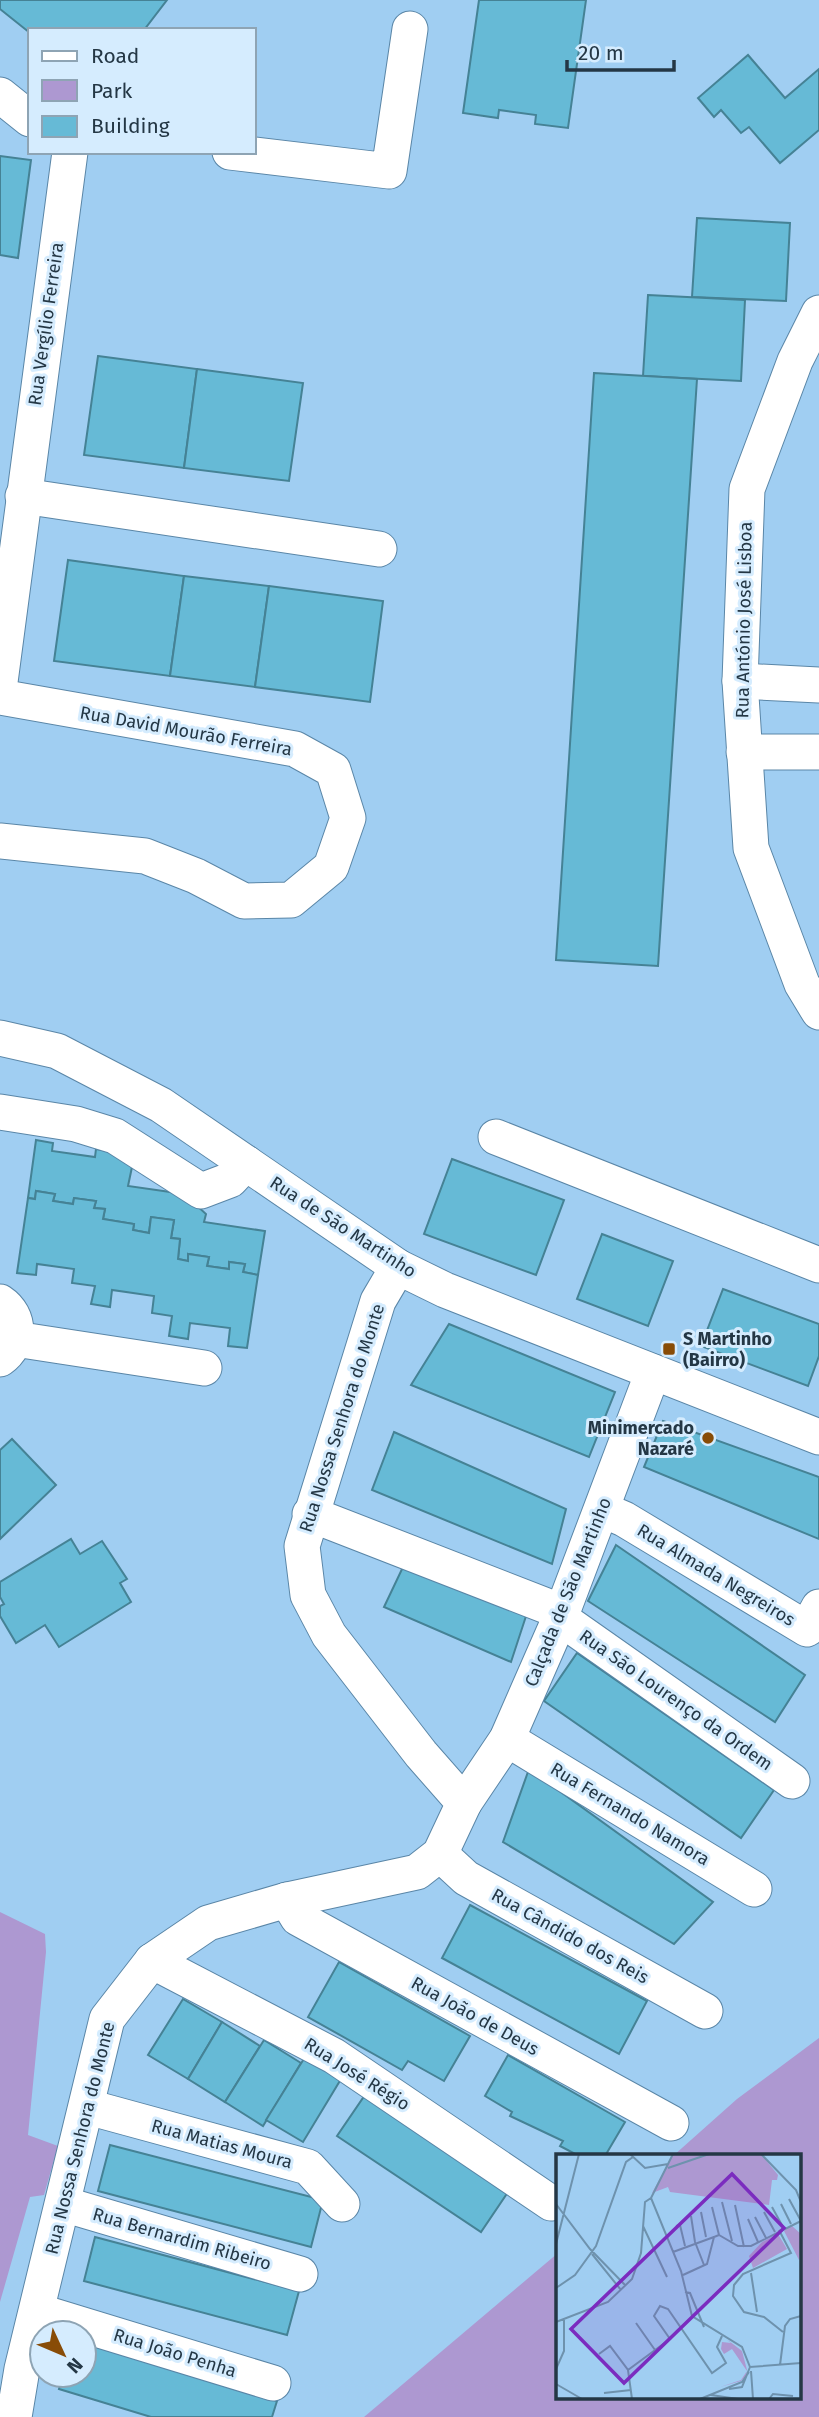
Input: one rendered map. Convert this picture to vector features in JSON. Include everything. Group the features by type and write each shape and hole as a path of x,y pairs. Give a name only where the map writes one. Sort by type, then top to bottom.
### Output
{"street":[{"path":"247,154 389,171 410,29"},
{"path":"0,95 28,117"},
{"name":"Rua Vergílio Ferreira","path":"23,496 70,154"},
{"name":"Rua António José Lisboa","path":"819,313 795,361 747,489 740,681 751,848 802,985 819,1012"},
{"path":"0,682 23,496 379,549"},
{"path":"740,681 819,685"},
{"name":"Rua David Mourão Ferreira","path":"0,697 295,749 333,770 348,818 331,867 290,900 244,901 196,876 145,856 0,841"},
{"path":"744,752 819,752"},
{"name":"Rua de São Martinho","path":"0,1038 57,1051 161,1105 398,1267 445,1290 819,1437"},
{"path":"0,1112 76,1124 115,1136 201,1191 230,1180 246,1163"},
{"path":"496,1137 819,1265"},
{"name":"Rua Nossa Senhora do Monte","path":"398,1267 378,1301 310,1514 302,1546 308,1595 329,1635 421,1754 464,1803"},
{"path":"0,1302 12,1314 16,1325 7,1349 204,1368"},
{"name":"Calçada de São Martinho","path":"464,1803 507,1739 603,1510 653,1371"},
{"name":"Rua Almada Negreiros","path":"603,1510 624,1519 807,1629 819,1606"},
{"name":"Rua São Lourenço da Ordem","path":"310,1514 561,1615 792,1781"},
{"name":"Rua Fernando Namora","path":"507,1739 754,1889"},
{"path":"440,1854 464,1803"},
{"name":"Rua Nossa Senhora do Monte","path":"20,2415 11,2365 37,2311 107,2020 152,1961 208,1923 287,1900 417,1872 440,1854"},
{"name":"Rua Cândido dos Reis","path":"440,1854 466,1878 705,2011"},
{"name":"Rua João de Deus","path":"287,1900 298,1918 671,2123"},
{"name":"Rua José Régio","path":"152,1961 334,2056 551,2203"},
{"name":"Rua Matias Moura","path":"88,2107 308,2167 342,2204"},
{"name":"Rua Bernardim Ribeiro","path":"63,2204 300,2274"},
{"name":"Rua João Penha","path":"37,2311 273,2383"}],"green space":[{"path":"0,1912 45,1934 46,1952 28,2135 58,2146 44,2195 30,2197 0,2302"},
{"path":"819,2038 819,2417 364,2417 556,2255 556,2400 802,2400 802,2154 675,2154 737,2099"}],"building":[{"path":"0,0 167,0 146,28 28,28 28,31 0,9"},
{"path":"479,0 586,0 568,128 535,124 536,115 499,110 498,118 463,113"},
{"path":"748,55 785,98 819,69 819,130 780,163 749,127 741,133 721,110 714,117 698,98"},
{"path":"0,156 31,160 18,258 0,255"},
{"path":"697,218 790,223 786,301 692,297"},
{"path":"648,295 745,300 741,381 643,376"},
{"path":"98,356 197,369 184,468 84,455"},
{"path":"197,369 303,383 289,481 184,468"},
{"path":"594,373 697,379 658,966 556,960"},
{"path":"68,560 184,576 170,676 54,661"},
{"path":"184,576 269,586 255,687 170,676"},
{"path":"269,586 383,601 370,702 255,687"},
{"path":"36,1140 53,1143 52,1151 95,1157 96,1149 115,1152 132,1167 128,1186 184,1194 206,1214 204,1222 265,1231 258,1275 243,1272 245,1264 229,1262 229,1269 207,1266 209,1257 188,1254 188,1261 178,1259 180,1239 171,1238 174,1220 151,1217 149,1233 133,1230 134,1224 103,1219 105,1209 94,1208 96,1201 74,1198 73,1204 53,1201 55,1194 36,1191 35,1199 28,1198"},
{"path":"452,1159 564,1200 536,1275 424,1234"},
{"path":"36,1191 55,1194 53,1201 73,1204 74,1198 96,1201 94,1208 105,1209 103,1219 134,1224 133,1230 149,1233 151,1217 174,1220 171,1238 180,1239 178,1259 188,1261 188,1254 209,1257 207,1266 229,1269 229,1262 245,1264 243,1272 258,1275 247,1348 228,1346 230,1328 190,1323 188,1339 169,1336 172,1316 152,1313 154,1296 112,1290 110,1307 91,1304 95,1286 72,1283 74,1269 37,1264 36,1275 17,1273 28,1198 35,1199"},
{"path":"602,1234 673,1261 648,1326 577,1299"},
{"path":"723,1289 819,1324 819,1356 808,1386 701,1346"},
{"path":"449,1324 615,1392 589,1457 411,1385"},
{"path":"663,1421 819,1477 819,1539 644,1467"},
{"path":"394,1432 566,1509 552,1564 372,1490"},
{"path":"12,1439 56,1485 0,1539 0,1450"},
{"path":"71,1539 80,1554 102,1541 127,1579 120,1583 131,1602 59,1647 45,1625 16,1643 0,1616 0,1606 4,1604 0,1597 0,1582"},
{"path":"616,1545 805,1675 775,1722 588,1601"},
{"path":"403,1567 529,1607 511,1662 384,1607"},
{"path":"577,1653 774,1790 741,1838 544,1701"},
{"path":"529,1769 713,1902 674,1944 503,1842"},
{"path":"470,1905 647,2001 619,2054 442,1958"},
{"path":"339,1962 470,2036 444,2081 408,2061 402,2070 308,2017"},
{"path":"183,1999 222,2022 188,2079 148,2055"},
{"path":"222,2022 260,2046 225,2102 188,2079"},
{"path":"264,2040 301,2063 263,2126 225,2102"},
{"path":"508,2055 625,2122 606,2154 575,2154 560,2146 563,2141 510,2116 512,2112 485,2096"},
{"path":"305,2057 341,2079 303,2142 266,2120"},
{"path":"365,2095 508,2192 481,2232 337,2136"},
{"path":"110,2145 323,2200 311,2247 98,2191"},
{"path":"95,2237 299,2291 287,2335 84,2281"},
{"path":"98,2347 277,2401 272,2417 151,2417 59,2389 98,2389"}],"place":[{"name":"S Martinho (Bairro)","path":"669,1349"},
{"name":"Minimercado Nazaré","path":"708,1438"}]}
